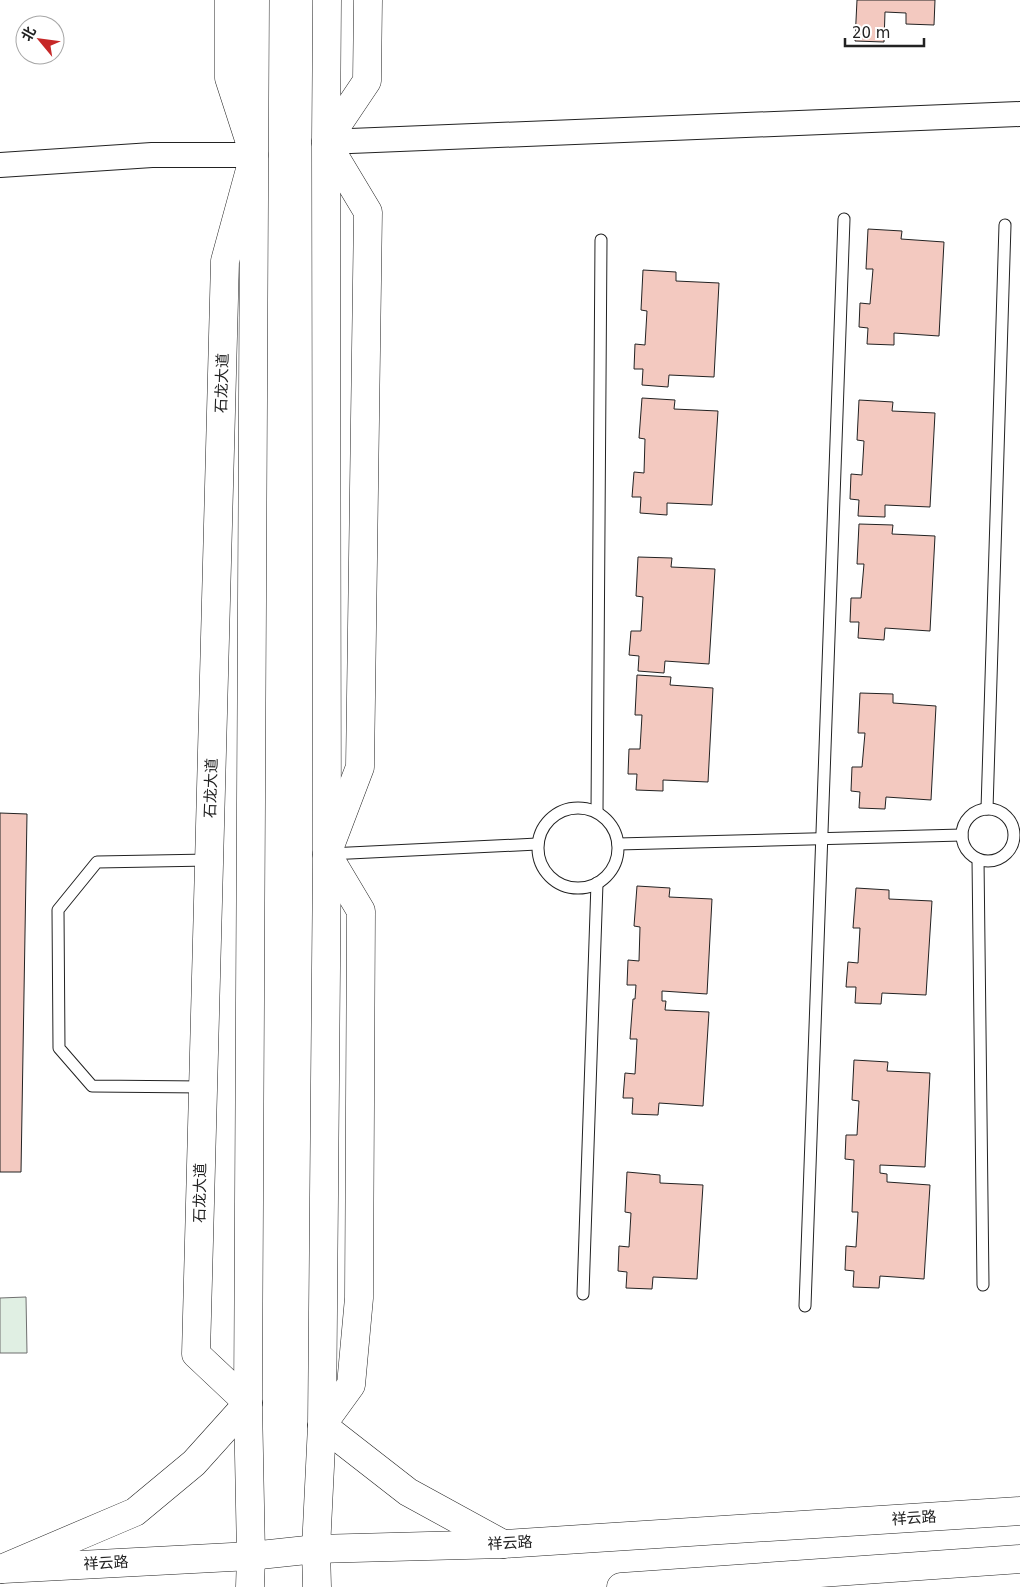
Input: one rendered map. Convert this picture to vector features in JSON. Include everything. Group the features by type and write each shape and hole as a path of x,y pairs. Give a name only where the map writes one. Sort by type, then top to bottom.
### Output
{"main road":[{"name":"石龙大道","path":"230,0 229,78 254,155 225,261 196,1354 248,1403"},
{"name":"石龙大道","path":"250,1587 248,1403 255,0"},
{"path":"317,1587 316,1549 322,1424 327,854 327,0"},
{"path":"326,142 367,81 368,0"},
{"path":"326,142 368,212 360,767 327,854"},
{"path":"322,1424 351,1385 359,1298 361,911 327,854"},
{"path":"0,1569 135,1512 194,1463 248,1403"},
{"path":"322,1424 408,1492 504,1544"},
{"name":"祥云路","path":"0,1569 251,1556 316,1549 504,1544 1020,1511"},
{"path":"621,1587 1020,1559"}],"street":[{"path":"326,142 1020,114"},
{"path":"0,165 152,155 254,155"}],"lane":[{"path":"804,1306 844,219"},
{"path":"987,809 1005,225"},
{"path":"597,812 601,240"},
{"path":"570,808 584,808 597,812 608,820 615,832 618,844 617,856 613,867 597,883 585,888 573,888 551,878 543,868 538,857 537,844 540,832 557,813 570,808"},
{"path":"987,809 997,810 1006,816 1017,834 1006,853 998,859 988,861 978,859 970,854 964,845 962,835 964,825 969,817 977,811 987,809"},
{"path":"618,844 962,835"},
{"path":"327,854 537,844"},
{"path":"978,859 983,1285"},
{"path":"203,1087 92,1086 59,1048 58,910 98,862 209,860"},
{"path":"583,1294 597,883"}],"green space":[{"path":"26,1297 27,1353 0,1353 0,1298"}],"building":[{"path":"857,0 935,0 934,25 906,24 906,13 885,12 884,42 855,41"},
{"path":"868,229 902,231 901,239 944,242 939,336 894,333 894,345 867,344 868,328 859,327 860,303 870,304 873,269 866,269"},
{"path":"643,270 676,272 676,281 719,283 714,377 669,375 668,387 642,385 643,369 634,369 635,344 645,345 647,311 641,310"},
{"path":"642,398 675,400 674,409 718,411 712,505 667,503 667,515 640,513 641,497 632,497 634,472 644,473 645,439 639,438"},
{"path":"859,400 893,402 892,411 935,413 930,507 885,505 885,517 858,516 859,500 850,499 851,474 862,475 864,441 857,440"},
{"path":"859,524 893,525 892,534 935,536 930,631 885,628 884,640 858,638 859,622 850,622 851,598 861,598 864,564 857,564"},
{"path":"638,557 672,558 671,567 715,569 709,664 665,661 664,673 638,671 639,656 629,655 631,631 641,631 643,597 636,596"},
{"path":"637,675 671,677 670,685 713,688 708,782 663,780 663,791 636,790 637,774 628,774 629,749 640,749 642,715 635,715"},
{"path":"860,693 893,694 893,703 936,706 931,800 886,797 885,809 859,808 860,792 851,791 852,767 862,767 865,733 858,733"},
{"path":"0,813 27,814 21,1172 0,1172"},
{"path":"637,886 670,888 669,897 712,899 707,994 662,991 662,1001 666,1001 665,1010 709,1012 703,1106 659,1103 658,1115 632,1114 633,1098 623,1098 625,1073 635,1074 637,1039 630,1039 636,985 627,985 628,960 639,961 640,927 634,926"},
{"path":"856,888 889,890 889,899 932,901 926,995 882,993 881,1004 855,1003 856,987 846,987 848,962 858,963 860,928 853,928"},
{"path":"854,1060 888,1062 887,1071 930,1073 925,1167 880,1165 880,1173 887,1174 887,1182 930,1185 924,1279 880,1276 879,1288 853,1287 854,1271 845,1270 846,1246 856,1247 858,1212 852,1212 854,1160 845,1159 846,1135 857,1135 859,1101 852,1100"},
{"path":"627,1172 660,1175 660,1183 703,1185 697,1279 653,1277 652,1289 626,1288 627,1272 618,1271 619,1246 629,1247 631,1213 625,1212"}]}
